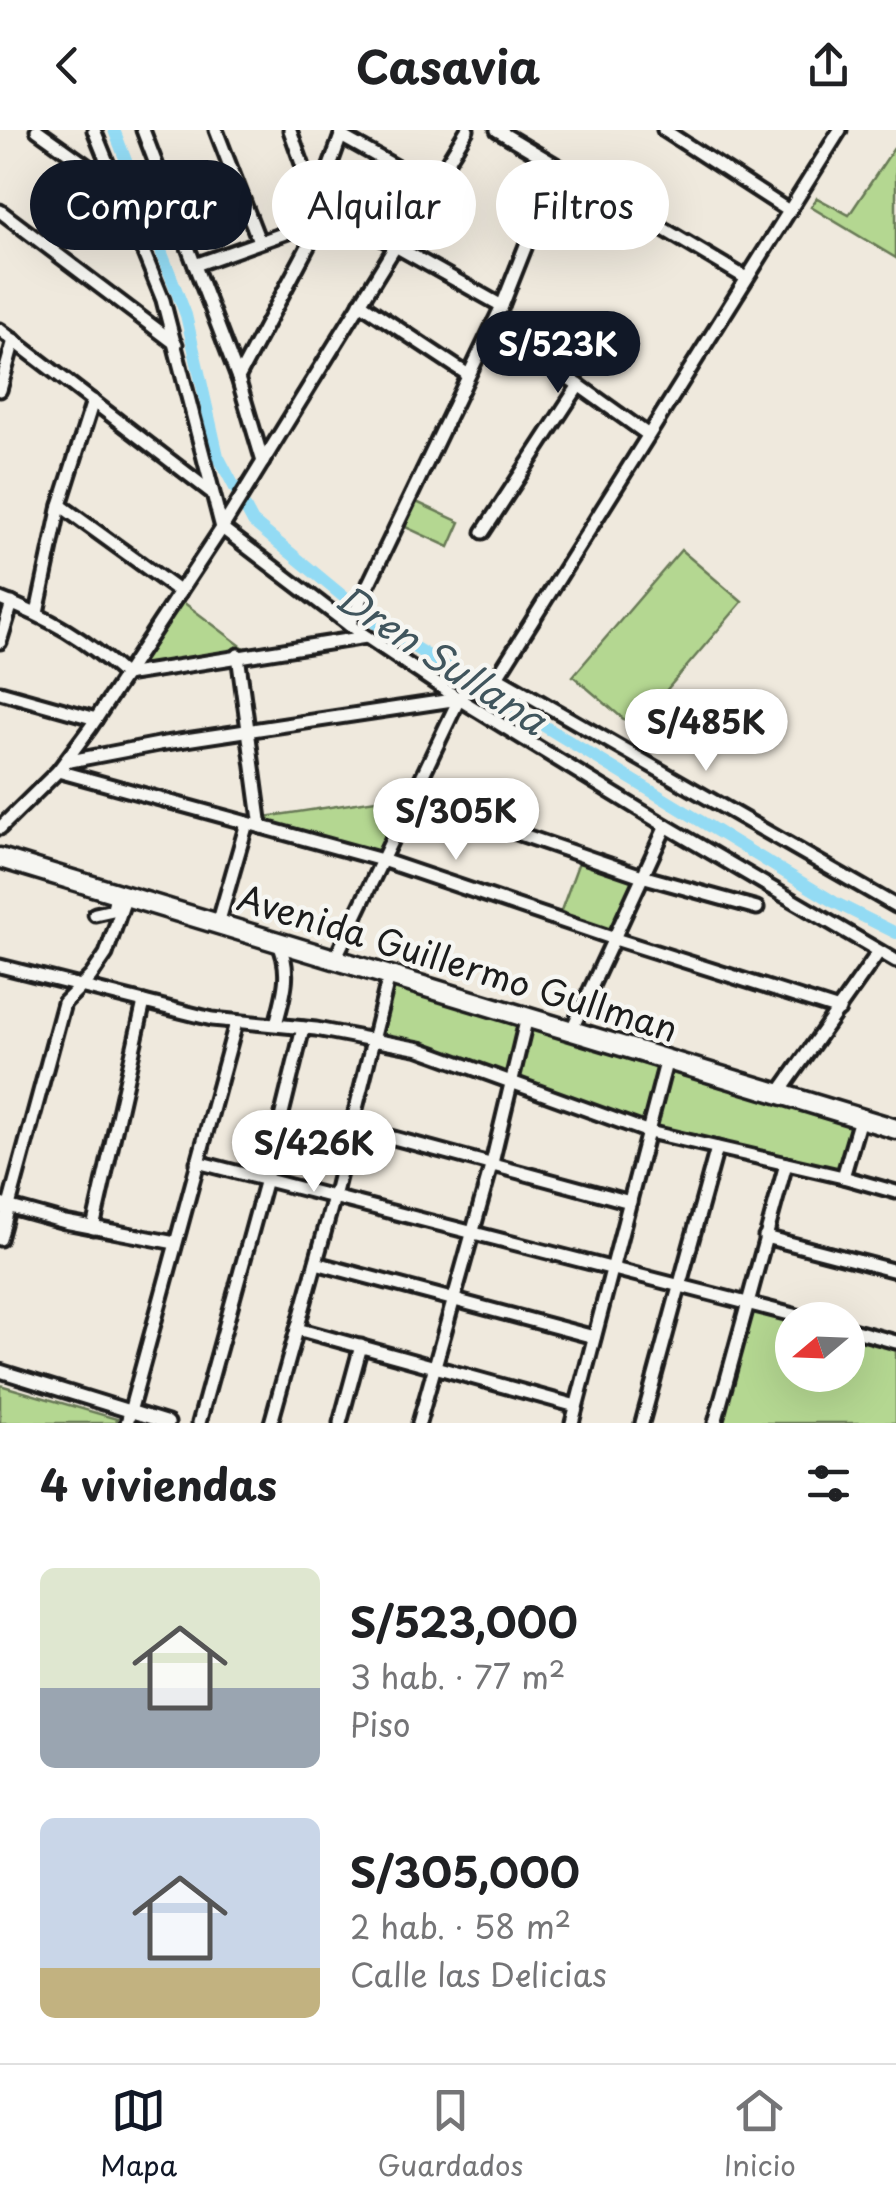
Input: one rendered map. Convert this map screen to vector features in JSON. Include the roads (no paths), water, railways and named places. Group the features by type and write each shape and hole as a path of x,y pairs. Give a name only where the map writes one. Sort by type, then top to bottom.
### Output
{"main road":[{"name":"Avenida Guillermo Gullman","path":"2,861 896,1129"}],"street":[{"path":"38,130 79,160"},
{"path":"94,130 106,160"},
{"path":"143,130 238,378 263,462"},
{"path":"216,130 259,242"},
{"path":"290,130 301,160"},
{"path":"497,130 548,160"},
{"path":"664,130 789,210"},
{"path":"447,160 464,131"},
{"path":"61,766 463,694 496,677 834,132"},
{"path":"332,160 342,133 387,160"},
{"path":"0,211 177,344"},
{"path":"669,232 746,278"},
{"path":"195,266 272,237"},
{"path":"143,250 177,344 211,492 225,523 366,637 463,694 666,826 896,961"},
{"path":"238,378 306,250"},
{"path":"0,828 61,766 96,719 225,523 393,250"},
{"path":"403,250 502,306"},
{"path":"350,622 502,306 524,250"},
{"path":"360,303 466,374"},
{"path":"492,324 646,434"},
{"path":"0,330 211,492"},
{"path":"0,390 14,340"},
{"path":"482,532 579,386"},
{"path":"38,613 60,505 92,401"},
{"path":"60,505 180,592"},
{"path":"0,642 6,601 38,613 89,643 125,675"},
{"path":"125,675 366,637"},
{"path":"238,655 261,827"},
{"path":"496,677 896,906"},
{"path":"0,692 96,719"},
{"path":"335,959 463,694"},
{"path":"61,766 382,860 839,1010"},
{"path":"412,797 645,877 756,908"},
{"path":"218,924 247,823"},
{"path":"572,1029 666,826"},
{"path":"95,914 113,910 121,895"},
{"path":"0,1239 5,1205 64,1003 106,954 121,895"},
{"path":"276,1024 288,980 278,942"},
{"path":"779,1093 878,953"},
{"path":"0,966 236,1023 276,1024 420,1049 650,1132 896,1192"},
{"path":"271,1423 353,1127 390,976"},
{"path":"93,1228 144,1002"},
{"path":"419,1423 492,1162 527,1017"},
{"path":"129,1418 236,1023"},
{"path":"199,1423 303,1028"},
{"path":"572,1423 668,1059"},
{"path":"843,1177 860,1119"},
{"path":"353,1127 630,1202"},
{"path":"642,1423 716,1148"},
{"path":"196,1162 775,1309"},
{"path":"716,1423 786,1164"},
{"path":"5,1205 93,1228 174,1243"},
{"path":"765,1236 896,1272"},
{"path":"316,1263 594,1337"},
{"path":"297,1329 576,1406"},
{"path":"865,1334 896,1342"},
{"path":"340,1423 360,1346"},
{"path":"0,1371 129,1418 168,1423"}],"waterway":[{"name":"Dren Sullana","path":"114,130 186,315 218,456 253,522 379,626 834,902 896,933"}]}
